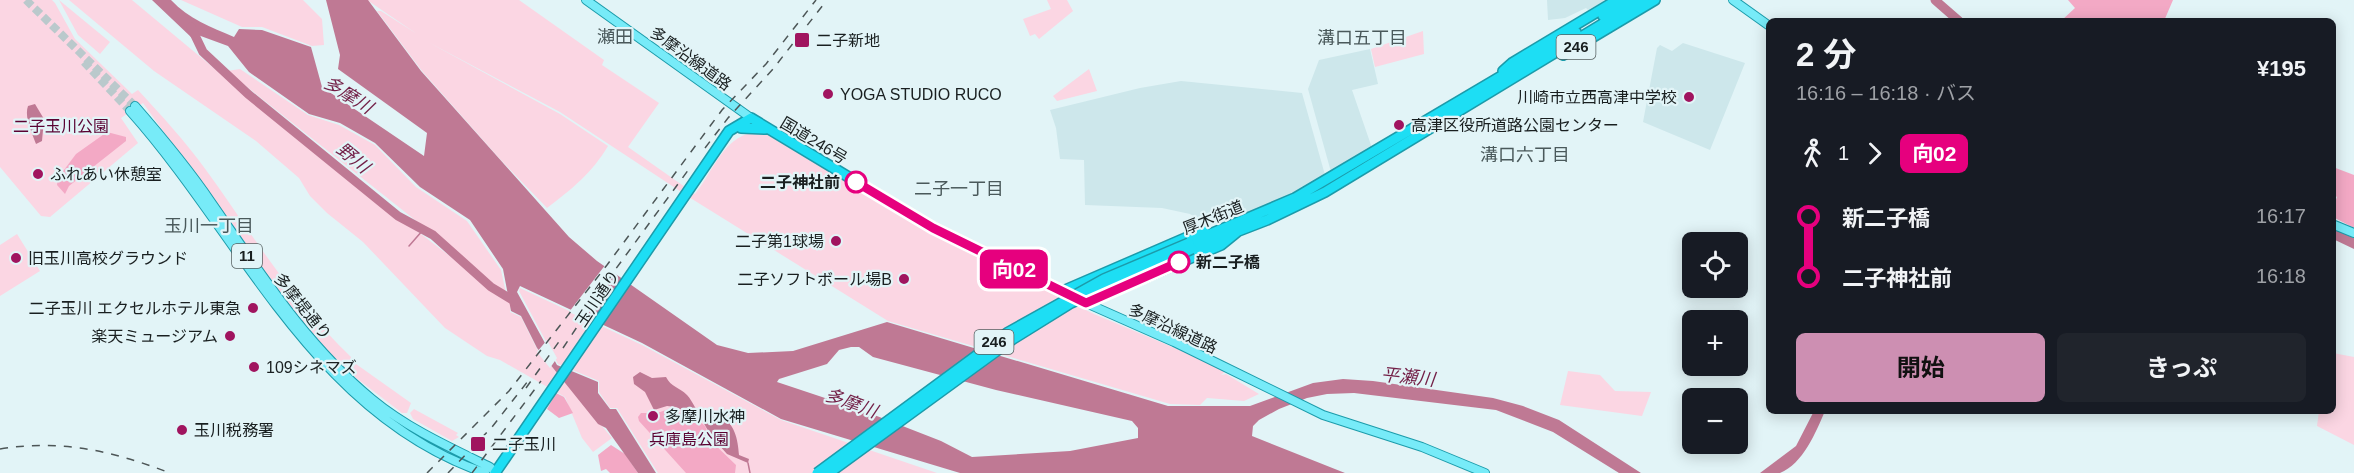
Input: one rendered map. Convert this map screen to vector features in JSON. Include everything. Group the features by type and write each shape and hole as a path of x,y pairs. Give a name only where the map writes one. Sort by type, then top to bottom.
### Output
{"highway":[{"name":"246","path":"1493,85 1512,63 1617,0"},
{"name":"厚木街道","path":"1561,45 1629,0"},
{"name":"厚木街道","path":"816,473 1007,333 1104,279 1325,192 1493,85 1642,0"},
{"name":"246","path":"1493,85 1519,80 1655,0"},
{"name":"国道246号","path":"745,121 770,131 933,228 1086,303"},
{"name":"玉川通り","path":"495,473 729,131 745,121"},
{"name":"玉川通り","path":"723,141 745,121"},
{"name":"246","path":"1063,291 1213,227 1235,228"},
{"name":"246","path":"1086,303 1221,245 1235,228"},
{"name":"厚木街道","path":"829,473 1013,339 1071,303 1191,246"}],"main road":[{"name":"多摩沿線道路","path":"586,0 745,121"},
{"path":"1733,0 1766,24"},
{"name":"多摩堤通り","path":"485,473 431,447 399,427 357,395 330,370 271,301 187,180 132,109 183,163 277,297 335,366 373,400 403,422 490,467 495,473"},
{"path":"2336,226 2354,233"},
{"name":"多摩沿線道路","path":"1086,303 1323,415 1485,473"}],"shaded area":[{"path":"152,0 171,0 193,17 234,37 239,29 262,30 311,47 322,87 424,156 427,133 338,69 340,55 326,0 368,0 421,71 569,237 597,261 717,345 748,353 793,351 887,322 1168,406 1250,406 1313,383 1343,379 1373,381 1493,398 1523,406 1559,420 1641,473 1619,473 1553,432 1496,410 1354,393 1327,394 1307,398 1279,409 1253,426 1252,436 1345,473 960,473 781,419 642,343 520,286 517,292 557,365 598,382 598,393 610,409 616,409 656,473 638,473 606,428 598,424 537,348 521,316 511,311 503,269 470,220 420,187 375,143 340,123 309,114 249,72 228,46 198,35 192,38","holes":["859,347 873,357 996,390 1132,421 1138,428 1138,438 1070,451 972,457 941,441 864,411 777,382 779,379 827,364 839,350"]},
{"path":"1547,0 1606,0 1588,10 1586,8 1565,18 1548,20"},
{"name":"川崎市立西高津中学校","path":"1683,43 1745,63 1710,150 1643,122 1657,48 1660,45 1672,51"},
{"path":"1370,49 1378,84 1352,90 1372,148 1331,172 1308,89 1319,60"},
{"path":"1181,81 1302,93 1325,175 1277,202 1225,221 1205,223 1190,214 1162,208 1085,205 1084,160 1060,159 1056,128 1050,110 1140,88"},
{"path":"35,104 44,119 42,141 36,144 27,115 28,106"},
{"path":"2336,230 2354,238 2354,249 2336,240"},
{"path":"640,372 652,378 666,377 670,383 687,395 701,414 707,417 718,417 728,422 736,438 739,455 749,459 748,463 727,454 711,436 702,420 676,407 667,406 654,410 645,392 634,384 633,377"},
{"path":"1812,414 1824,414 1808,446 1788,469 1780,473 1760,473 1796,446"}],"green space":[{"name":"二子玉川公園","path":"0,0 52,0 75,39 132,94 138,90 198,159 310,314 351,357 348,365 344,367 340,364 305,329 143,103 121,118 138,143 50,217 41,216 0,167"},
{"path":"59,0 110,42 100,54 78,35"},
{"path":"69,0 132,0 323,159 511,303 510,312 521,317 537,349 612,438 593,452 582,438 565,397 500,360 487,356 445,328 363,242 310,196 299,178 256,141 154,71"},
{"path":"181,0 303,0 322,19 324,45 312,46 262,27 242,27"},
{"path":"367,0 519,0 604,60 602,65 659,103 628,147 695,194 729,145 738,138 761,131 926,229 980,258 1094,314 1227,370 1221,375 1226,374 1259,394 1244,401 1207,398 1200,405 1170,404 888,321 692,199 560,112 428,42 560,114 608,146 581,180 547,208 422,71 377,11 381,11 417,34"},
{"path":"1047,0 1067,0 1073,11 1039,39 1035,34 1030,36 1023,19 1051,9"},
{"path":"2068,0 2173,0 2165,18 2064,18 2075,8"},
{"path":"1423,31 1424,54 1375,67 1371,49"},
{"path":"240,69 308,115 339,125 375,145 416,187 467,221 501,270 506,293 490,283 429,231 227,71"},
{"path":"1089,69 1097,91 1057,101 1053,96"},
{"path":"107,132 126,137 126,141 69,186 65,194 57,185 58,178 76,154"},
{"path":"2336,168 2354,175 2354,228 2336,219"},
{"name":"旧玉川高校グラウンド","path":"17,234 40,271 0,296 0,245"},
{"name":"兵庫島公園","path":"520,288 642,345 781,420 937,473 658,473 617,408 610,408 599,392 599,381 558,364 519,291"},
{"path":"2336,354 2354,357 2354,445 2317,426 2319,414 2336,414"},
{"path":"356,364 411,403 407,413 402,413 351,374 349,370"},
{"path":"1568,371 1600,375 1615,391 1651,392 1642,416 1560,405"},
{"path":"556,393 564,397 573,413 559,418 547,409"},
{"path":"414,409 458,433 456,435 459,437 452,441 413,419 410,413"},
{"name":"兵庫島公園","path":"669,409 698,420 705,426 712,442 736,465 735,473 686,473 639,421 638,417 641,413 657,413"},
{"path":"611,445 625,454 638,473 610,473 606,469 601,471 598,455"}],"pier":[{"path":"606,264 617,271 584,319 569,312"},
{"path":"547,340 557,358 550,368 537,352"}],"waterway":[{"path":"1935,0 1956,18"},
{"name":"野川","path":"191,27 203,52 248,94 398,216 433,235 491,287 516,302"},
{"path":"409,246 423,230"},
{"path":"748,463 750,473"}],"tunnel":[{"path":"26,0 135,106"},
{"path":"84,62 130,111"}],"railway":[{"path":"427,473 509,391 607,265 722,110 766,64 816,0"},
{"path":"705,148 728,118 773,69 827,0"},
{"path":"563,348 615,270 689,169"},
{"path":"526,388 563,336"},
{"path":"448,473 492,427 528,381"},
{"path":"472,473 541,381"},
{"path":"0,449 22,446 66,446 107,453 170,473"}],"bus line":[{"name":"向02","path":"856,182 933,228 1086,303 1179,262"}],"place":[{"name":"二子新地","path":"802,40"},
{"name":"YOGA STUDIO RUCO","path":"828,94"},
{"name":"川崎市立西高津中学校","path":"1689,97"},
{"name":"高津区役所道路公園センター","path":"1399,125"},
{"name":"ふれあい休憩室","path":"38,174"},
{"name":"二子神社前","path":"856,182"},
{"name":"二子第1球場","path":"836,241"},
{"name":"旧玉川高校グラウンド","path":"16,258"},
{"name":"新二子橋","path":"1179,262"},
{"name":"二子ソフトボール場B","path":"904,279"},
{"name":"二子玉川 エクセルホテル東急","path":"253,308"},
{"name":"楽天ミュージアム","path":"230,336"},
{"name":"109シネマズ","path":"254,367"},
{"name":"多摩川水神","path":"653,416"},
{"name":"玉川税務署","path":"182,430"},
{"name":"二子玉川","path":"478,444"}],"district":[{"name":"瀬田","path":"615,37"},
{"name":"溝口五丁目","path":"1362,38"},
{"name":"溝口六丁目","path":"1525,155"},
{"name":"二子一丁目","path":"959,189"},
{"name":"玉川一丁目","path":"209,226"}],"water label":[{"name":"多摩川","path":"348,95"},
{"name":"平瀬川","path":"1408,377"},
{"name":"多摩川","path":"851,403"}]}
